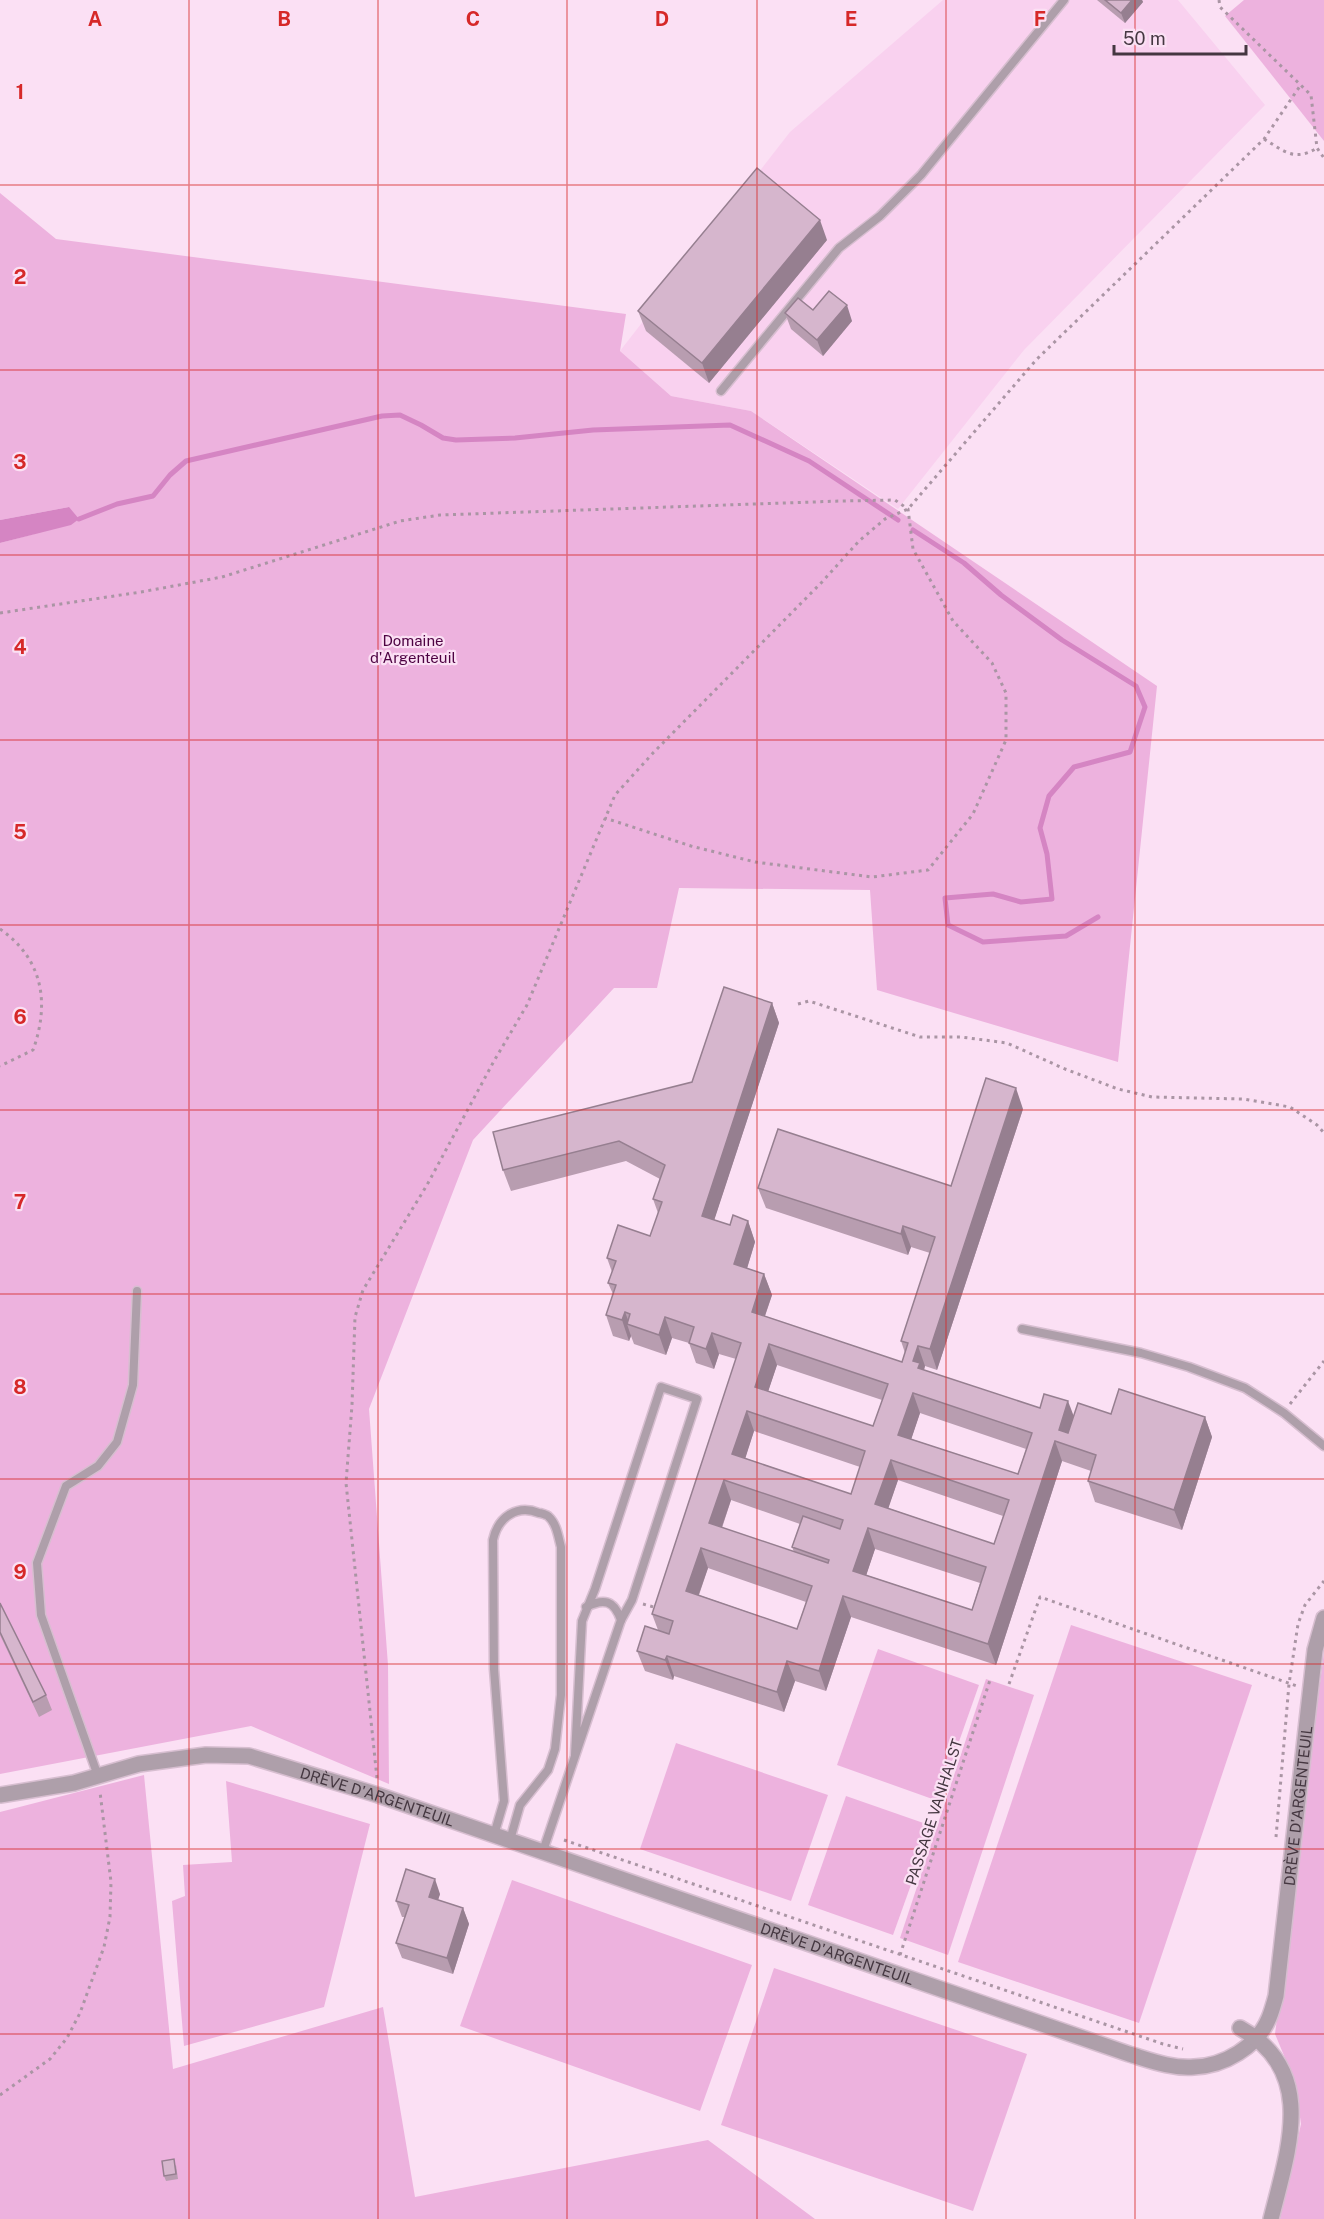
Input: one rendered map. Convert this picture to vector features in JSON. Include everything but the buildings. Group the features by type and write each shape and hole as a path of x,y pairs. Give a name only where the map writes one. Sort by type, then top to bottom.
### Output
{"street":[{"name":"DRÈVE D'ARGENTEUIL","path":"0,1795 74,1783 139,1764 206,1755 249,1756 378,1795 1163,2064 1193,2068 1220,2062 1240,2052 1256,2037 1268,2020 1276,1996 1310,1689 1315,1650 1324,1618"},
{"path":"1240,2028 1256,2037 1277,2059 1291,2095 1291,2139 1271,2219"}],"lane":[{"path":"721,391 839,248 880,216 921,175 1064,0"},
{"path":"99,1776 40,1615 37,1563 66,1486 98,1466 117,1442 133,1385 137,1291"},
{"path":"1022,1329 1141,1353 1189,1367 1245,1388 1284,1413 1324,1446"},
{"path":"543,1851 621,1620 632,1600 697,1399 661,1387 595,1589 586,1607 580,1637 581,1670 575,1755"},
{"path":"495,1835 504,1801 494,1669 493,1540 500,1523 507,1515 518,1510 532,1510 548,1516 557,1528 561,1547 560,1704 555,1749 548,1770 520,1805 510,1840"},
{"path":"586,1607 597,1602 609,1603 617,1607 621,1620"}],"path":[{"path":"1219,0 1220,8 1311,95 1317,148 1324,158"},
{"path":"378,1795 346,1484 355,1317 363,1290 427,1185 527,1005 615,795 653,753 822,582 858,541 885,519 908,509 1036,360 1264,139 1300,86"},
{"path":"1264,139 1294,155 1307,154 1317,148"},
{"path":"0,613 141,592 222,577 400,521 440,515 841,501 895,501 908,509"},
{"path":"605,818 691,846 755,862 872,877 928,870 973,814 1006,740 1006,693 992,663 953,621 913,549 908,509"},
{"path":"0,929 12,937 35,968 43,1010 33,1050 0,1066"},
{"path":"798,1004 809,1001 920,1037 961,1037 1007,1043 1065,1069 1118,1089 1152,1097 1243,1099 1290,1107 1324,1132"},
{"path":"1284,1413 1324,1361"},
{"path":"1276,1837 1289,1684 1298,1624 1305,1605 1324,1581"},
{"path":"1009,1684 1040,1597 1289,1684 1310,1689"},
{"name":"PASSAGE VANHALST","path":"900,1955 991,1677"},
{"path":"0,2095 50,2059 67,2038 80,2013 104,1947 110,1917 111,1882 99,1776"},
{"path":"549,1835 1163,2044 1194,2049"}],"shaded area":[{"path":"943,0 1178,0 1265,105 1024,350 898,509 751,411 671,396 620,351 790,132"},
{"path":"69,507 79,519 71,525 0,543 0,520"}],"green space":[{"path":"1244,0 1324,0 1324,141 1225,16"},
{"name":"Domaine d'Argenteuil","path":"0,193 56,239 626,314 620,351 671,396 751,411 1157,686 1118,1062 877,990 870,890 679,888 657,988 614,988 473,1140 369,1409 388,1665 389,1784 251,1726 0,1774 0,543 34,534 69,507 0,520"},
{"path":"1071,1625 1252,1685 1139,2023 958,1962"},
{"path":"878,1649 979,1685 938,1801 837,1765"},
{"path":"1324,1652 1324,2219 1280,2219 1301,2124 1295,2082 1275,2034"},
{"path":"986,1679 1034,1695 948,1955 900,1938"},
{"path":"676,1743 828,1795 791,1901 640,1849"},
{"path":"144,1775 173,2069 383,2007 415,2197 708,2140 815,2219 0,2219 0,1812"},
{"path":"226,1781 370,1824 324,2007 184,2046 172,1901 185,1896 183,1865 232,1862"},
{"path":"846,1796 932,1826 893,1935 808,1905"},
{"path":"512,1880 752,1965 700,2111 460,2026"},
{"path":"774,1968 1027,2054 973,2211 721,2125"}],"waterway":[{"path":"79,519 117,504 153,496 170,475 186,461 382,416 400,415 443,438 456,440 515,438 593,430 730,425 809,461 898,520"},
{"path":"913,530 964,563 1001,595 1062,640 1136,686 1145,707 1130,752 1074,767 1049,796 1040,828 1047,854 1052,899 1021,902 993,894 945,898 948,925 983,942 1066,936 1098,917"}]}
